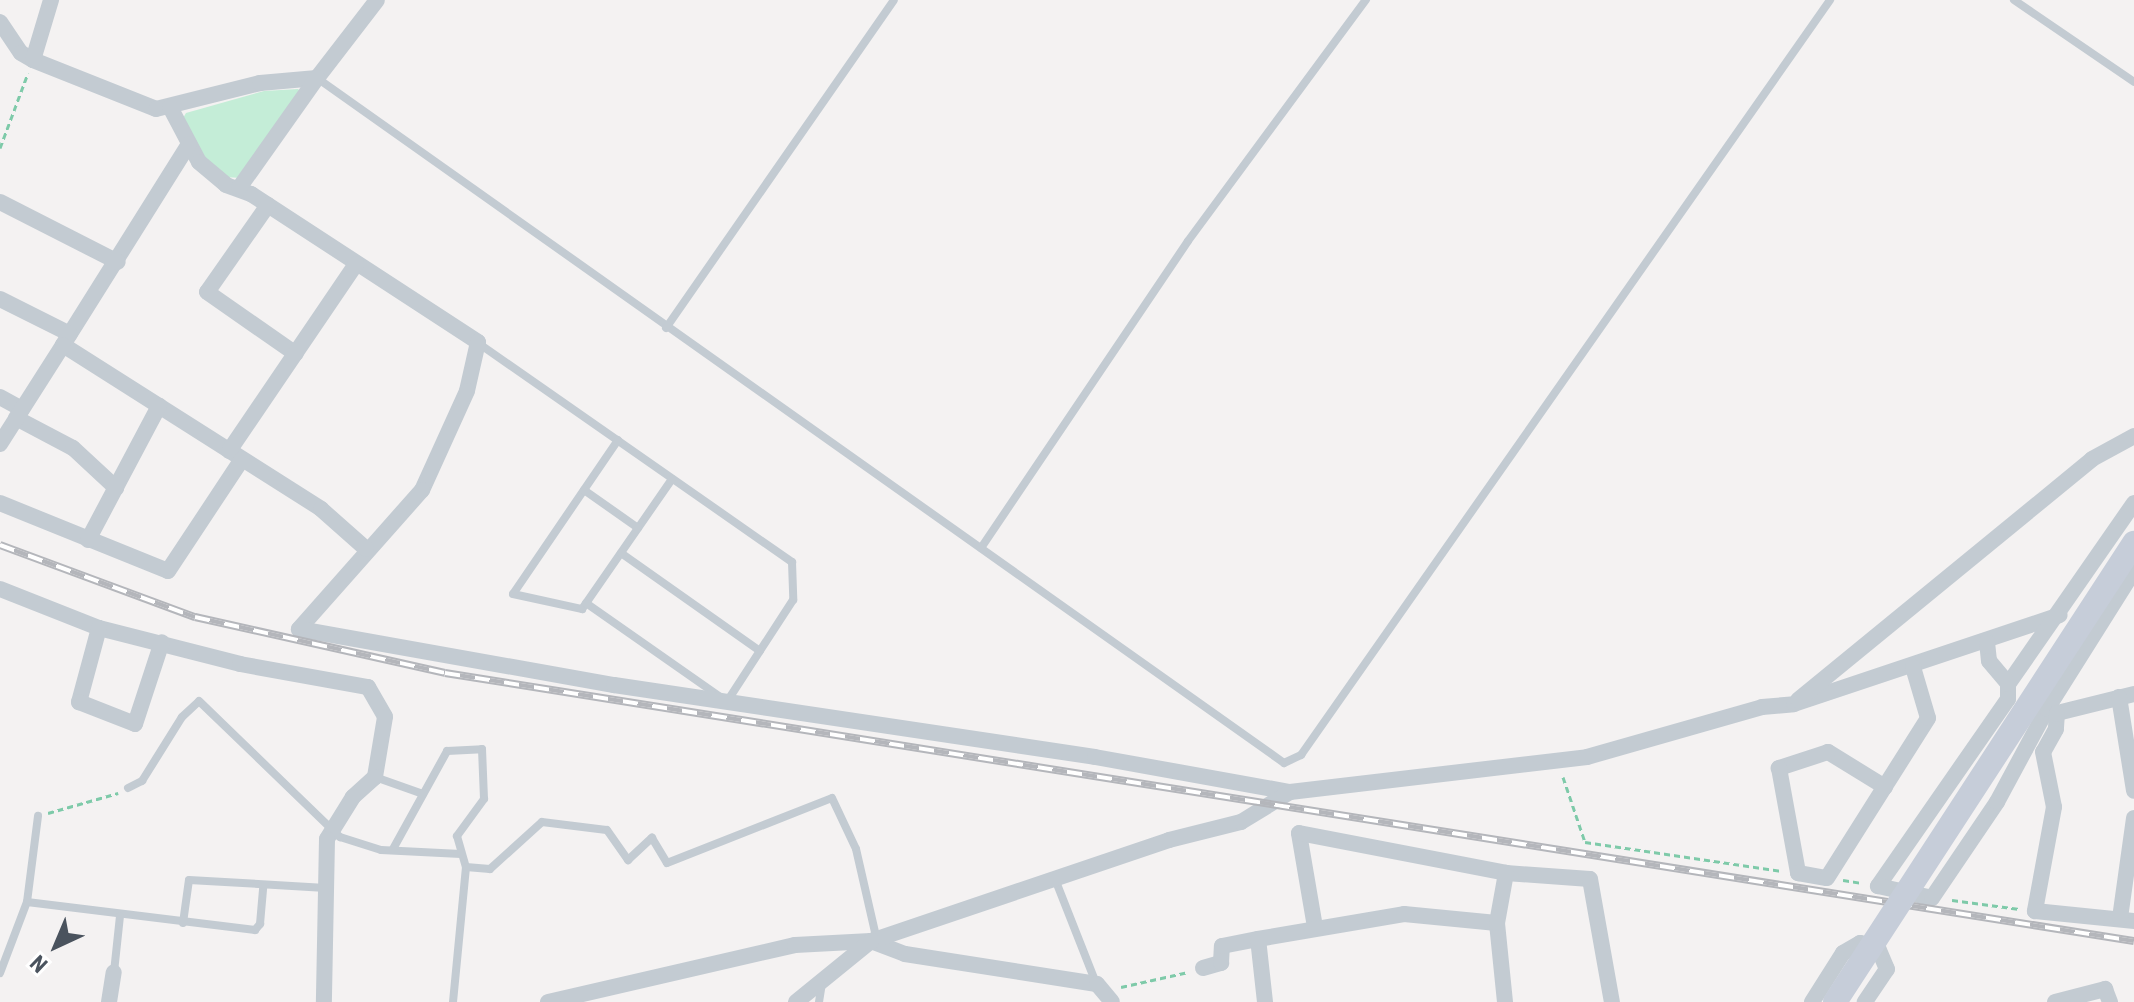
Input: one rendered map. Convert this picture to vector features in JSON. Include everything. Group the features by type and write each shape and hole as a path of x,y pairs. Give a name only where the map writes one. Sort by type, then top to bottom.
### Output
{"street":[{"path":"33,60 51,0"},
{"path":"239,188 377,0"},
{"path":"0,22 21,53 33,60 156,109 260,83 317,78"},
{"path":"170,107 199,162 226,185 239,188 268,205 478,342 467,391 422,490 366,549 299,629 614,685 726,700 1290,792 1343,782 1559,763 1762,707 1794,704 1913,667 2060,615"},
{"path":"0,444 118,262 189,144"},
{"path":"0,202 118,262"},
{"path":"268,205 207,292 296,354"},
{"path":"0,503 168,571 296,354 356,264"},
{"path":"0,299 67,339 159,406 321,509 366,549"},
{"path":"0,397 19,414 73,448 116,488"},
{"path":"88,540 159,406"},
{"path":"1794,704 2092,459 2134,436"},
{"path":"2134,503 2060,615 2008,684 2008,699 1878,886 1932,898 1997,802 2134,571"},
{"path":"1835,1002 2134,543"},
{"path":"0,589 99,628 240,664 368,687 385,717 375,777 329,830 324,1002"},
{"path":"99,628 79,702 135,724 162,642"},
{"path":"1987,642 1989,661 2008,684"},
{"path":"1885,787 1828,752 1779,768 1798,873 1827,878 1885,787 1928,718 1913,667"},
{"path":"2052,711 2127,696 2134,791"},
{"path":"2052,711 2056,729 2043,752 2054,807 2035,911 2127,920 2134,818"},
{"path":"548,1002 795,945 871,941 1055,879 1241,822 1290,792"},
{"path":"1315,927 1299,833 1506,873 1590,879 1612,1002"},
{"path":"1505,1002 1497,923 1506,873"},
{"path":"1203,968 1221,963 1222,946 1315,927 1404,914 1497,923"},
{"path":"1258,939 1265,1002"},
{"path":"796,1002 871,941"},
{"path":"871,941 905,954 1104,992"},
{"path":"1812,1002 1843,953 1860,943 1878,948 1887,969 1865,1002"},
{"path":"109,1002 114,972"},
{"path":"2055,1002 2105,989 2110,1002"}],"lane":[{"path":"666,328 894,0"},
{"path":"981,548 1188,241 1366,0"},
{"path":"317,78 1284,763 1301,755 1830,0"},
{"path":"2014,0 2134,82"},
{"path":"478,342 792,562 793,600 726,700 586,603"},
{"path":"618,440 513,594 582,609 672,479"},
{"path":"584,490 638,528"},
{"path":"621,553 760,651"},
{"path":"128,788 142,781 182,717 199,701 238,734 329,830 365,847 461,854"},
{"path":"393,849 447,751 482,749 484,799 457,836 466,867 453,1002"},
{"path":"375,777 423,794"},
{"path":"466,867 490,869 542,822 607,830 628,860 652,838 667,863 832,798 856,849 876,936 871,941"},
{"path":"0,973 27,902 38,816"},
{"path":"1055,879 1104,992"},
{"path":"183,923 189,880 326,888"},
{"path":"27,902 120,916 255,930 260,924 263,886"},
{"path":"114,972 120,916"},
{"path":"819,1002 822,981"}],"path":[{"path":"0,148 33,60"},
{"path":"1559,763 1585,842 1798,873"},
{"path":"38,816 98,803 128,788"},
{"path":"1827,878 1878,886"},
{"path":"1932,898 2035,911"},
{"path":"1104,992 1203,968"}],"green space":[{"path":"298,89 302,93 241,178 225,177 204,159 183,118 186,113 264,91"}],"railway":[{"path":"0,545 195,617 445,673 2134,941"}]}
